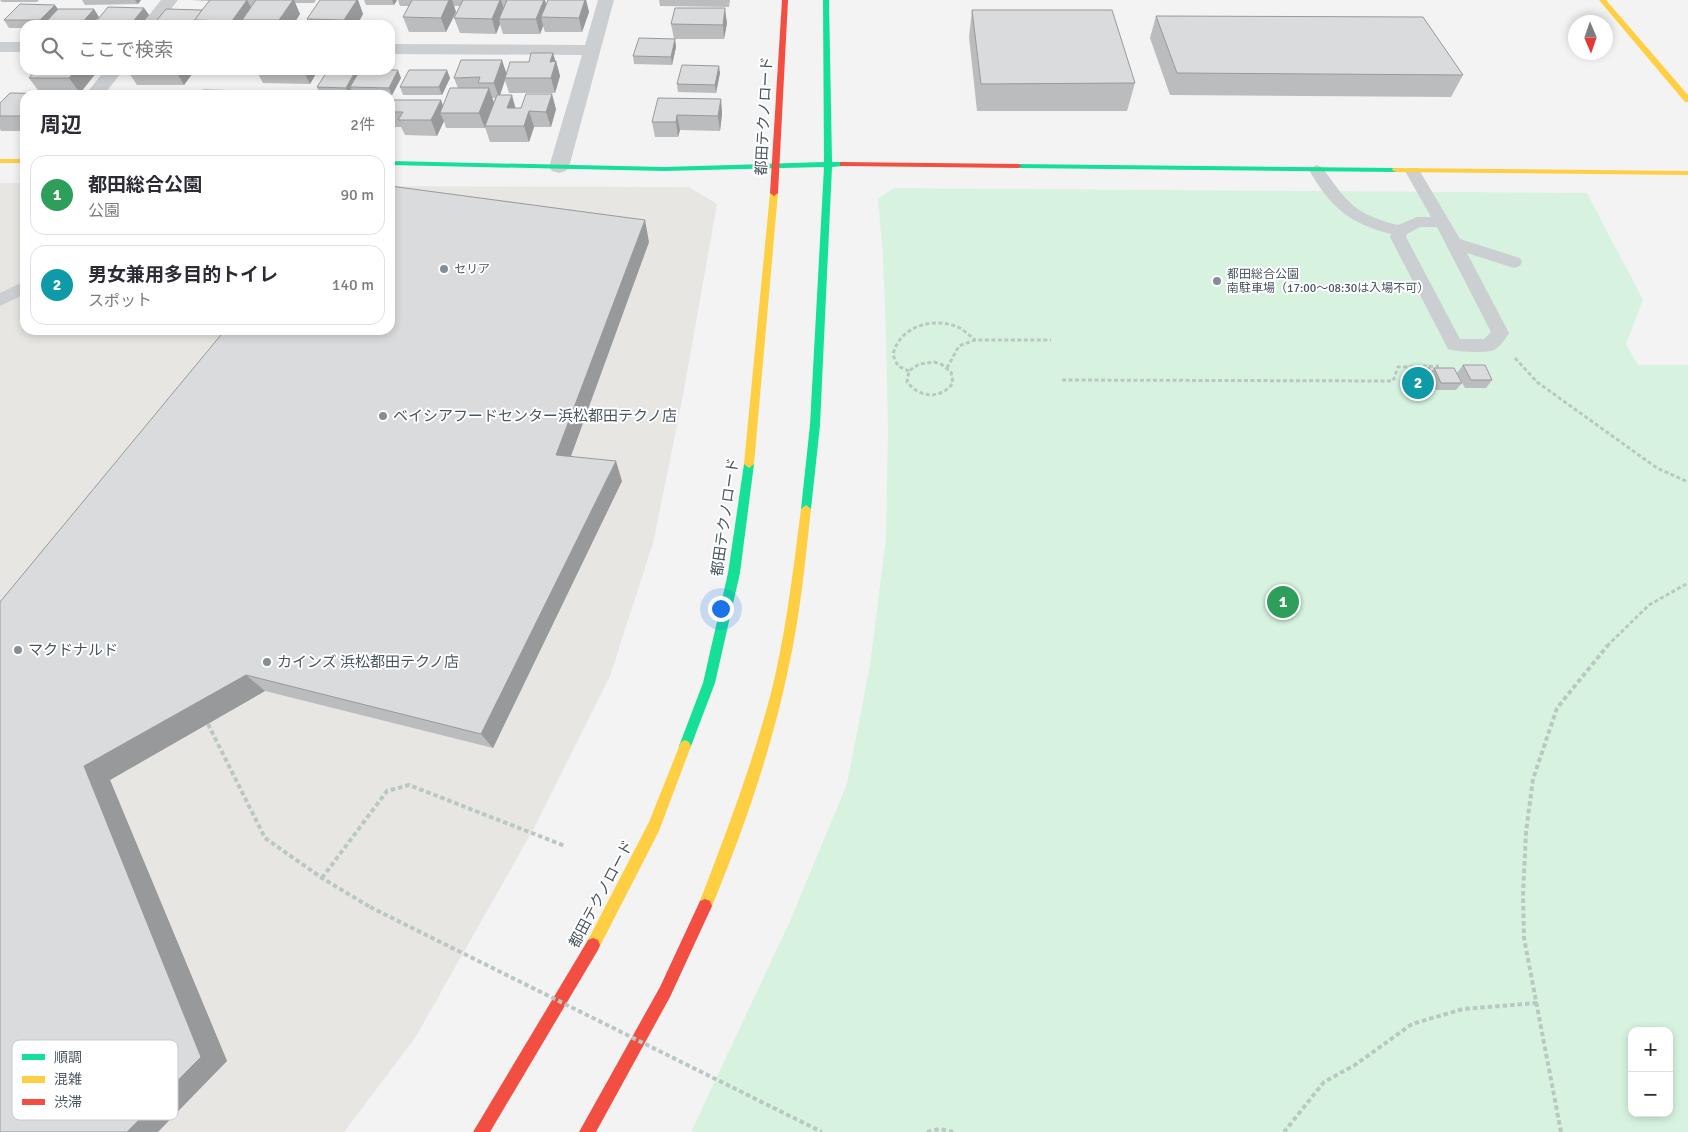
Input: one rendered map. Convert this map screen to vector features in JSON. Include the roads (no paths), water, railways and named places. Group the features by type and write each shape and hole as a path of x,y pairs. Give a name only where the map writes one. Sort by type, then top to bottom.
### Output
{"street":[{"path":"154,20 170,0"},
{"path":"559,167 606,0"},
{"name":"都田テクノロード","path":"481,1132 607,920 654,826 709,683 734,573 747,488 776,168 785,0"},
{"path":"587,1132 665,992 698,925 741,813 777,692 798,582 814,425 828,164 826,0"},
{"path":"1602,0 1688,100"},
{"path":"0,47 20,47"},
{"path":"395,49 592,50"},
{"path":"98,90 110,75"},
{"path":"0,161 20,161"},
{"path":"395,163 559,167 776,168 828,164 1688,173"}],"lane":[{"path":"1317,170 1328,191 1346,210 1377,226 1400,231 1417,222 1441,222"},
{"path":"1400,231 1398,237 1454,345 1489,345 1500,334 1454,243 1413,171"},
{"path":"1454,243 1514,262"},
{"path":"12,294 20,280"}],"place":[{"name":"セリア","path":"444,269"},
{"name":"都田総合公園 南駐車場（17:00～08:30は入場不可）","path":"1217,281"},
{"name":"男女兼用多目的トイレ","path":"1418,383"},
{"name":"ベイシアフードセンター浜松都田テクノ店","path":"383,416"},
{"name":"都田総合公園","path":"1283,602"},
{"name":"マクドナルド","path":"18,650"},
{"name":"カインズ 浜松都田テクノ店","path":"267,662"}]}
